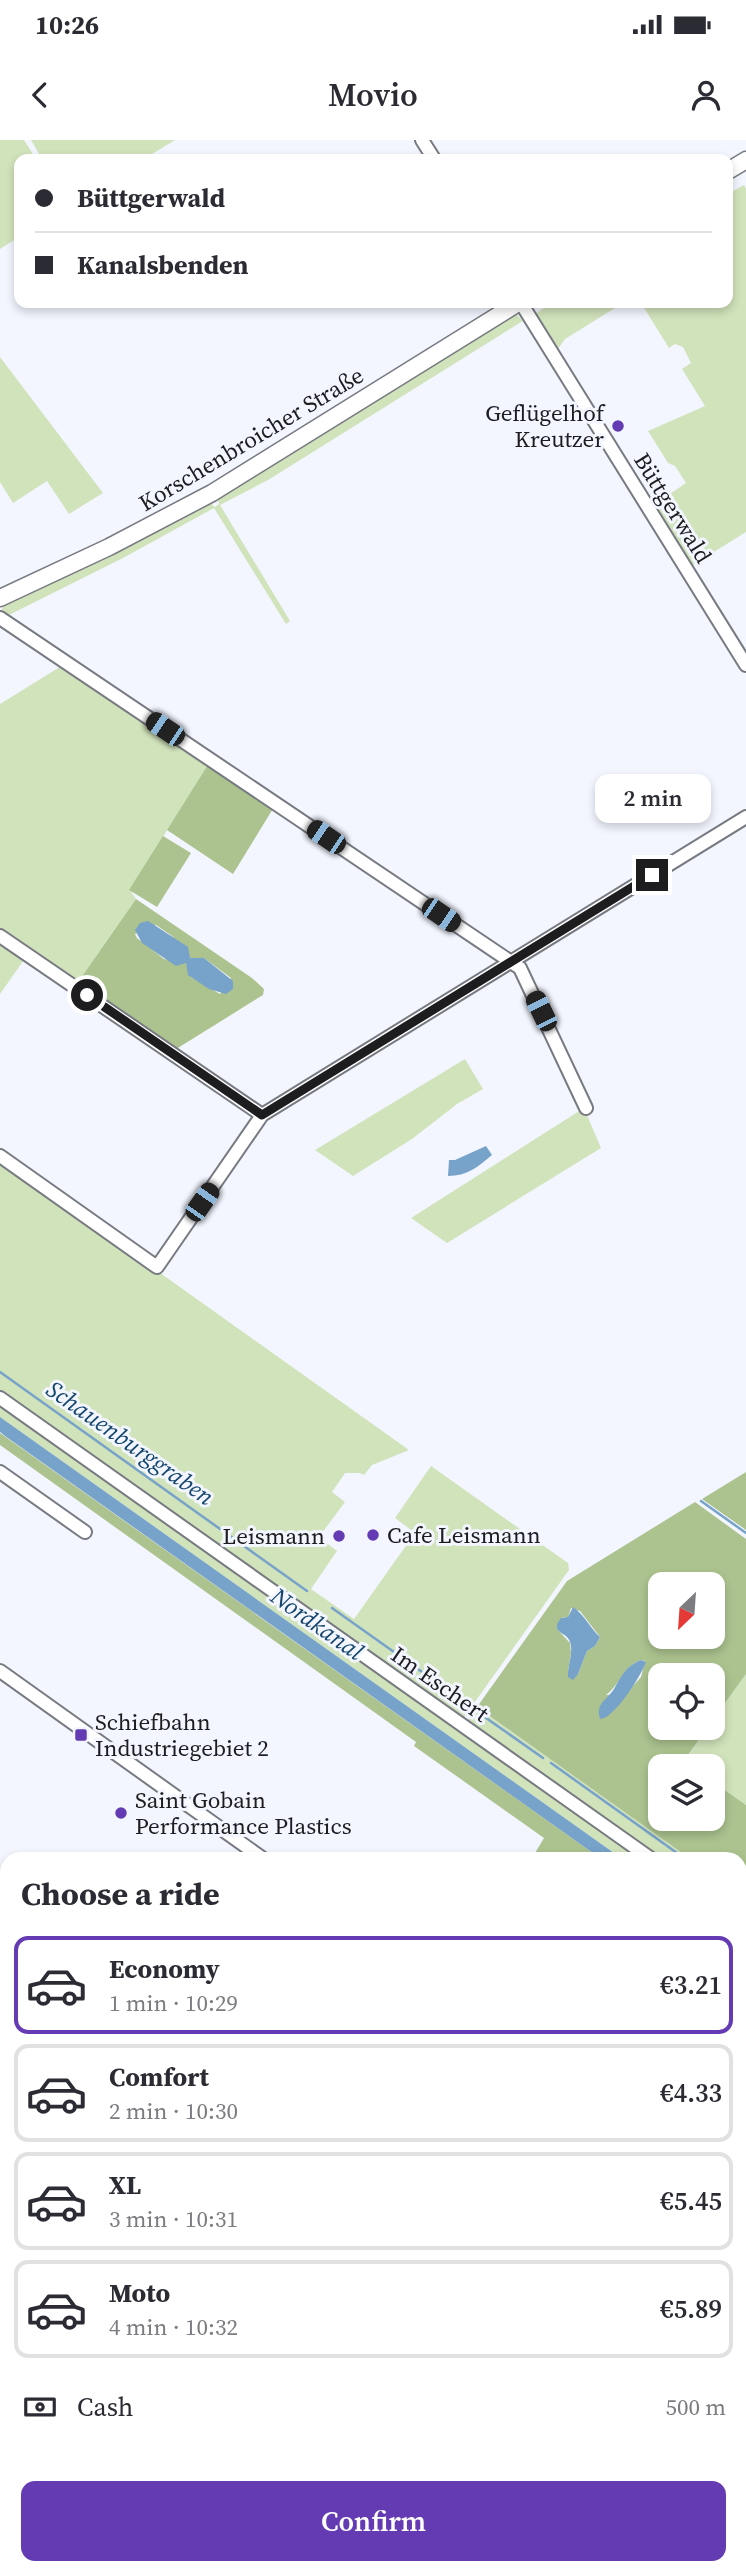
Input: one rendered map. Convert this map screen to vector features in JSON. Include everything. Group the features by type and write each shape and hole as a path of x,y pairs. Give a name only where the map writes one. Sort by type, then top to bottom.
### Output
{"main road":[{"name":"Korschenbroicher Straße","path":"0,598 121,541 212,493 510,308"}],"street":[{"name":"Büttgerwald","path":"521,308 746,665"},
{"path":"0,618 520,968 586,1108"},
{"path":"0,1156 156,1267 262,1115 746,817"},
{"path":"0,936 262,1115"},
{"name":"Im Eschert","path":"0,1398 642,1852"},
{"path":"0,1472 85,1532"},
{"path":"0,1671 254,1852"}],"green space":[{"path":"0,140 24,140 33,154 14,154 14,240 0,249"},
{"path":"31,140 175,140 152,154 39,154"},
{"path":"744,185 746,189 746,532 693,565 655,504 686,483 675,466 668,463 648,431 705,406 682,369 691,363 683,347 675,344 669,348 644,308 733,308 733,191"},
{"path":"544,308 615,308 565,339 558,349 536,313"},
{"path":"509,313 516,314 523,321 268,480 220,505 290,621 286,624 214,508 123,558 5,617 2,611 4,600 206,500 215,507 219,504 217,494"},
{"path":"0,357 103,493 69,514 47,481 13,503 0,482"},
{"path":"63,665 209,763 130,890 136,899 76,985 0,932 0,704"},
{"path":"209,763 274,807 233,874 167,830"},
{"path":"163,836 191,853 157,907 129,890"},
{"path":"136,899 264,989 263,995 173,1051 76,985","holes":["156,925 172,936 190,958 204,958 231,978 220,994 191,977 186,963 164,959 135,934"]},
{"path":"0,939 26,957 0,994"},
{"path":"465,1059 483,1089 353,1176 315,1150"},
{"path":"584,1108 601,1148 447,1243 411,1218"},
{"path":"0,1159 409,1450 372,1465 364,1475 345,1473 332,1492 345,1502 319,1537 337,1551 311,1589 354,1619 415,1533 395,1518 431,1466 568,1563 569,1570 462,1720 0,1393"},
{"path":"0,1406 632,1852 613,1852 0,1417"},
{"path":"0,1433 592,1852 536,1852 544,1838 414,1746 416,1742 0,1445"},
{"path":"746,1472 746,1530 702,1499"},
{"path":"695,1502 746,1539 746,1674 725,1703 725,1663 648,1663 648,1740 699,1740 689,1754 648,1754 648,1829 477,1707 567,1581","holes":["571,1608 580,1611 600,1637 595,1646 587,1651 578,1674 568,1671 570,1643 557,1629 563,1617 568,1618","645,1661 641,1677 625,1695 606,1695 634,1663"]},
{"path":"746,1674 746,1805 725,1790 725,1754 689,1754 699,1740 725,1740 725,1703"},
{"path":"477,1707 681,1852 649,1852 466,1723"},
{"path":"725,1790 746,1805 746,1852 681,1852 651,1831 725,1831"}],"water":[{"path":"148,921 188,947 190,958 204,958 233,981 233,989 226,994 209,989 188,975 186,963 176,966 142,943 135,930 140,923"},
{"path":"486,1146 492,1155 482,1163 467,1173 448,1176 449,1160 455,1160"},
{"path":"0,1417 613,1852 592,1852 0,1432"},
{"path":"573,1607 600,1637 595,1646 587,1651 573,1680 568,1677 571,1645 566,1636 557,1629 557,1624 561,1618 568,1617"},
{"path":"641,1660 646,1662 626,1696 612,1712 600,1719 599,1709 602,1702 624,1672"}],"waterway":[{"name":"Schauenburggraben","path":"0,1372 307,1591"},
{"path":"701,1501 746,1533"},
{"name":"Schauenburggraben","path":"332,1608 470,1706"},
{"name":"Schauenburggraben","path":"479,1713 543,1758"},
{"name":"Schauenburggraben","path":"551,1763 676,1852"}],"place":[{"name":"Geflügelhof Kreutzer","path":"618,426"},
{"name":"Cafe Leismann","path":"373,1535"},
{"name":"Leismann","path":"339,1536"},
{"name":"Schiefbahn Industriegebiet 2","path":"81,1735"},
{"name":"Saint Gobain Performance Plastics","path":"121,1813"}],"route":[{"path":"87,995 262,1115 652,875"}],"water label":[{"name":"Nordkanal","path":"317,1624"}]}
